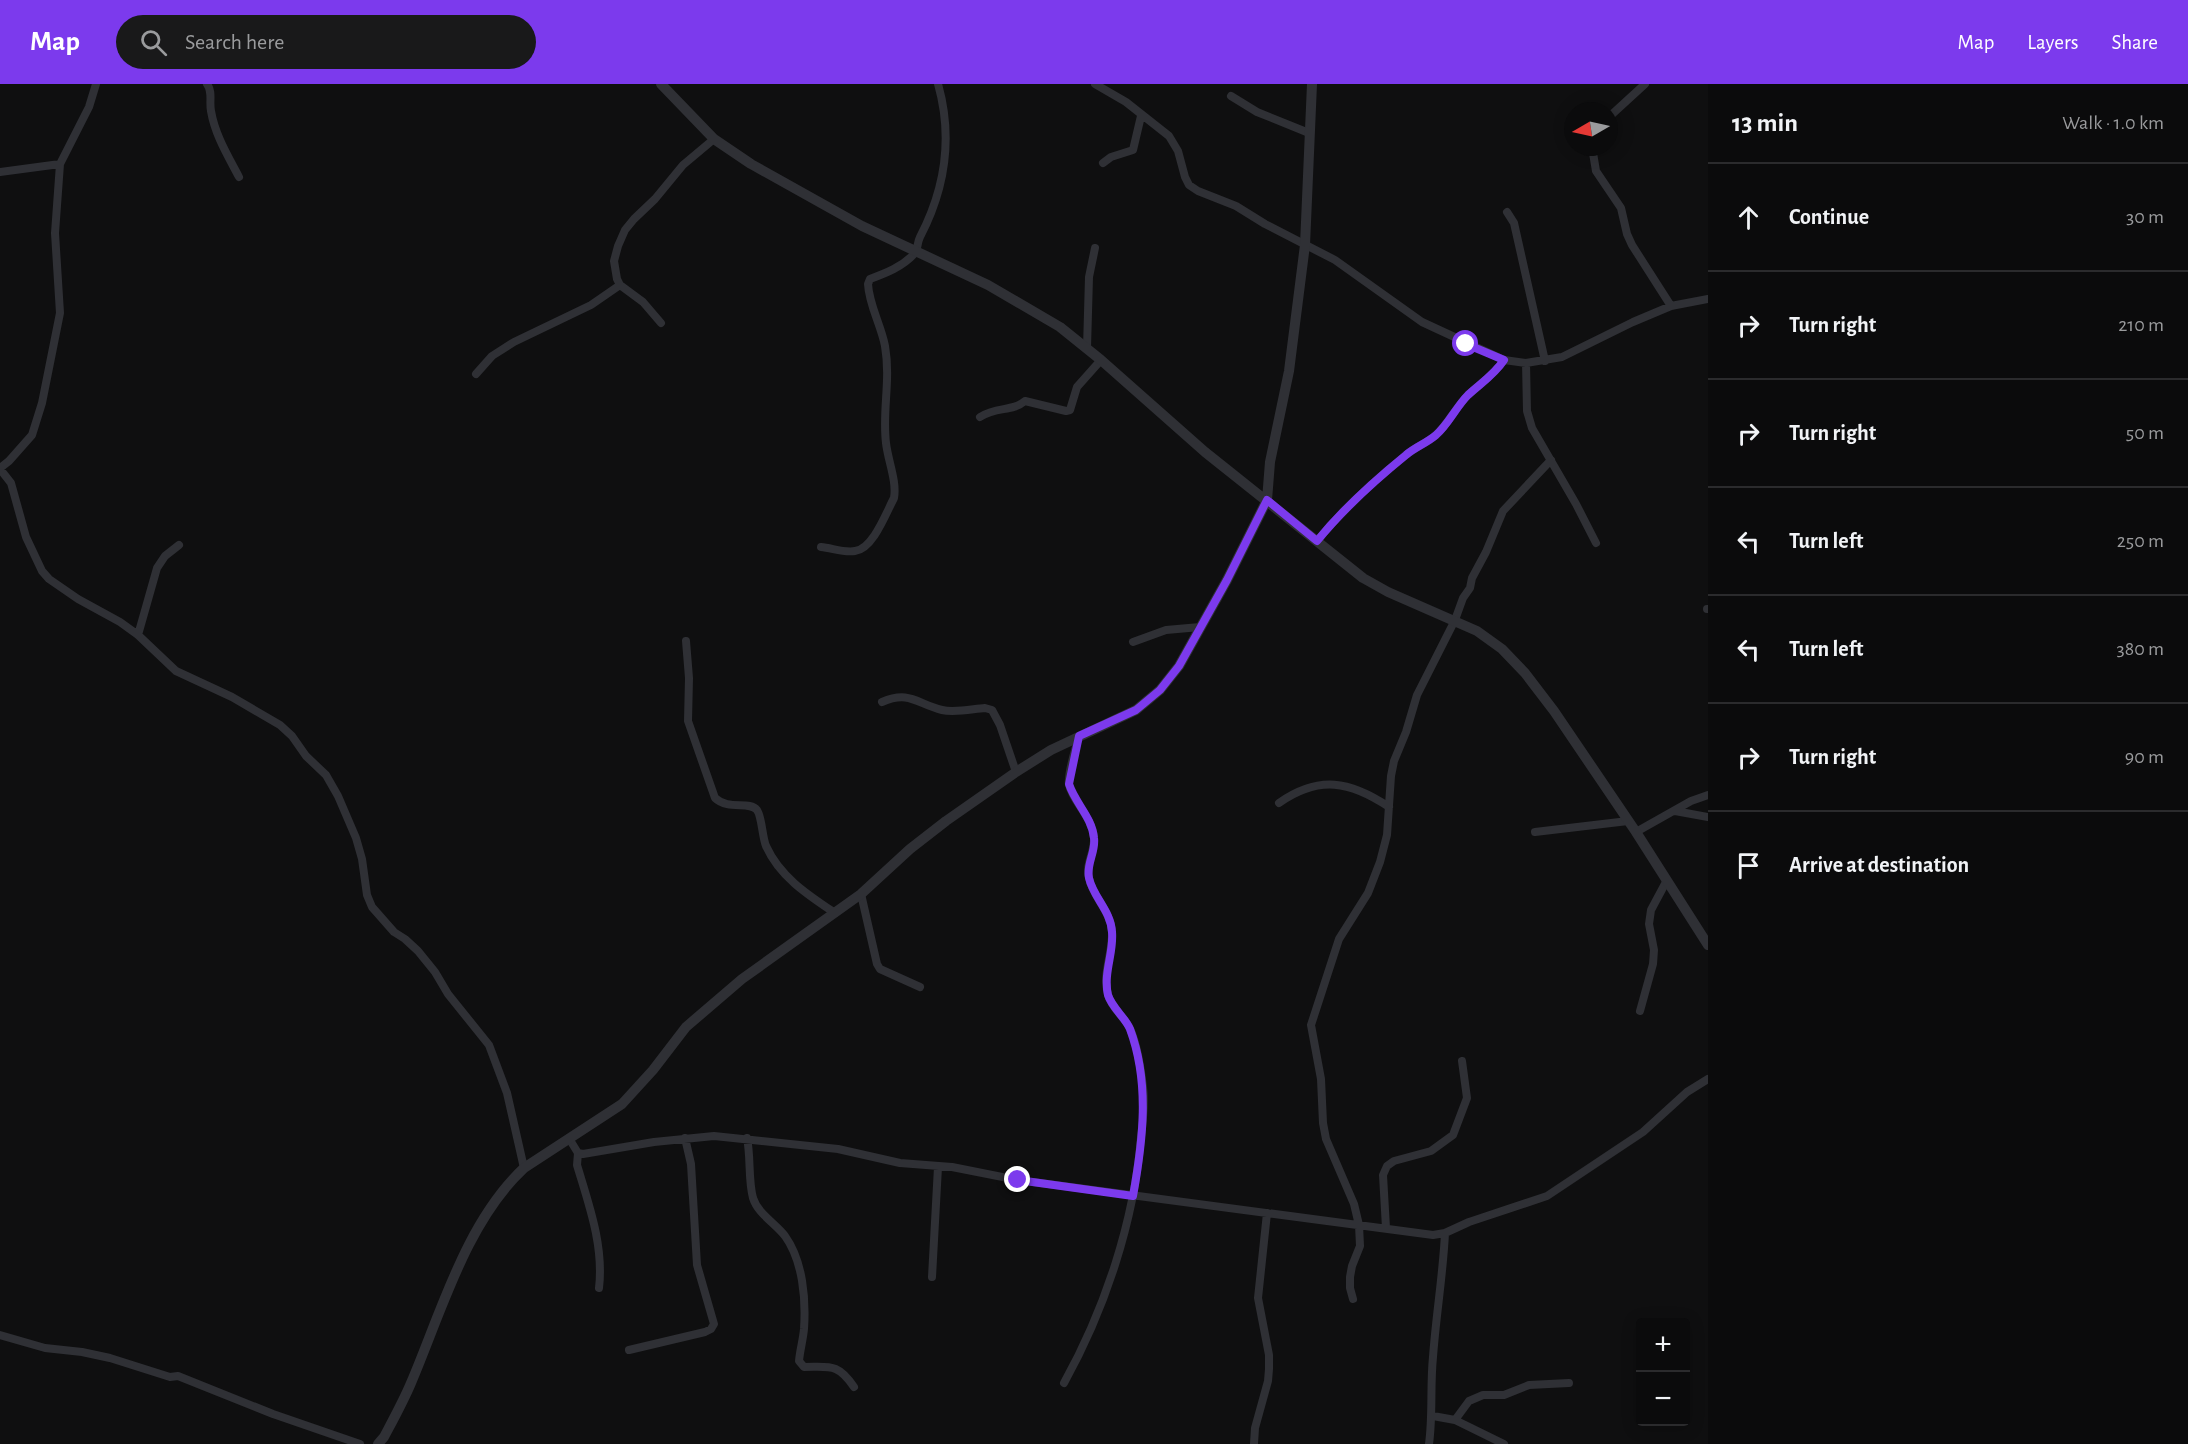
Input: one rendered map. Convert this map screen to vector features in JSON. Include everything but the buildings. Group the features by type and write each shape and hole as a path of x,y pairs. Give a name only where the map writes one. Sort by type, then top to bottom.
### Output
{"street":[{"path":"96,84 89,107 60,164 56,233 60,313 42,403 32,435 0,469 11,483 26,537 42,571 60,587 138,635 176,671 232,697 280,725 306,756 326,775 338,796 356,838 362,859 367,895 372,907 394,932 418,951 489,1045 507,1093 524,1168"},
{"path":"207,84 211,92 210,109 215,127 239,177"},
{"path":"661,84 714,139 751,164 862,225 988,285 1060,327 1205,452 1363,578 1397,596 1477,631 1502,649 1525,673 1554,711 1636,832 1708,945"},
{"path":"821,547 852,552 864,548 870,542 894,498 894,482 888,459 885,432 884,412 888,379 885,346 868,284 870,279 899,267 917,252 920,238 933,214 944,166 946,131 938,84"},
{"path":"1095,84 1126,102 1169,136 1174,143 1189,185 1198,191 1236,206 1265,224 1335,260 1422,322 1504,360 1526,363 1562,357 1671,306 1708,299"},
{"path":"378,1444 384,1437 410,1386 440,1309 465,1254 493,1207 524,1168 622,1104 687,1027 742,979 861,894 910,849 1016,772 1079,736 1136,710 1160,690 1179,666 1227,580 1267,500 1270,462 1294,338 1305,245 1312,84"},
{"path":"1618,109 1645,84"},
{"path":"1231,96 1257,111 1309,133"},
{"path":"1103,163 1111,157 1133,150 1142,116"},
{"path":"661,322 643,302 620,285 614,261 625,230 655,199 682,165 714,139"},
{"path":"1594,156 1596,171 1620,208 1629,239 1671,306"},
{"path":"0,172 60,164"},
{"path":"1507,212 1514,223 1545,361"},
{"path":"1087,348 1089,277 1095,248"},
{"path":"476,374 492,356 514,342 591,305 620,285"},
{"path":"980,417 996,409 1019,406 1025,401 1070,410 1077,387 1101,360"},
{"path":"1317,541 1335,519 1392,467 1408,453 1439,433 1450,415 1468,395 1487,380 1504,360"},
{"path":"1526,363 1527,411 1532,428 1596,543"},
{"path":"1353,1299 1350,1277 1360,1246 1359,1225 1354,1204 1326,1139 1321,1079 1311,1025 1339,939 1368,894 1374,879 1387,835 1394,761 1406,732 1413,705 1455,620 1462,598 1470,588 1472,578 1503,511 1551,460"},
{"path":"138,635 157,568 165,556 179,545"},
{"path":"1133,642 1166,630 1200,627"},
{"path":"686,641 689,678 688,721 715,798 723,804 752,806 757,810 767,846 777,863 800,889 835,912"},
{"path":"882,702 895,696 903,696 943,711 985,708 992,710 1000,725 1016,772"},
{"path":"1064,1383 1076,1362 1109,1284 1133,1196 1141,1145 1143,1089 1130,1027 1111,1003 1108,994 1106,972 1112,947 1112,930 1107,913 1093,891 1089,878 1088,867 1095,840 1091,826 1069,784 1079,736"},
{"path":"1279,802 1297,790 1312,786 1341,785 1369,794 1389,807"},
{"path":"1636,832 1691,801 1708,795"},
{"path":"1675,811 1708,817"},
{"path":"1536,832 1628,821"},
{"path":"1640,1011 1653,964 1654,950 1649,924 1651,910 1666,882"},
{"path":"861,894 880,969 921,987"},
{"path":"1386,1228 1383,1175 1387,1166 1394,1161 1431,1151 1453,1135 1467,1098 1462,1060"},
{"path":"578,1153 592,1154 686,1138 714,1136 747,1138 838,1149 900,1163 1133,1196 1433,1235 1445,1233 1468,1222 1547,1196 1643,1132 1687,1092 1708,1079"},
{"path":"629,1350 705,1332 714,1324 697,1265 691,1164 686,1138"},
{"path":"747,1138 753,1197 757,1208 777,1225 788,1240 796,1258 803,1285 804,1331 799,1361 804,1367 837,1368 846,1374 854,1387"},
{"path":"570,1140 578,1153 577,1165 599,1246 602,1267 599,1288"},
{"path":"932,1277 938,1167"},
{"path":"1254,1444 1255,1428 1269,1369 1269,1355 1258,1298 1267,1213"},
{"path":"1430,1444 1433,1416 1433,1358 1444,1266 1445,1233"},
{"path":"0,1335 45,1348 100,1356 170,1377 178,1377 360,1444"},
{"path":"1455,1420 1469,1401 1483,1395 1504,1395 1529,1385 1569,1383"},
{"path":"1433,1416 1455,1420 1504,1444"}],"route":[{"path":"1018,1180 1133,1196 1141,1145 1143,1089 1137,1053 1130,1027 1111,1003 1108,994 1106,972 1112,947 1112,930 1107,913 1093,891 1089,878 1088,867 1095,840 1085,813 1069,784 1079,736 1136,710 1160,690 1179,666 1227,580 1267,500 1317,541 1335,519 1358,497 1408,453 1439,433 1450,415 1468,395 1498,369 1504,360 1466,344"}]}
